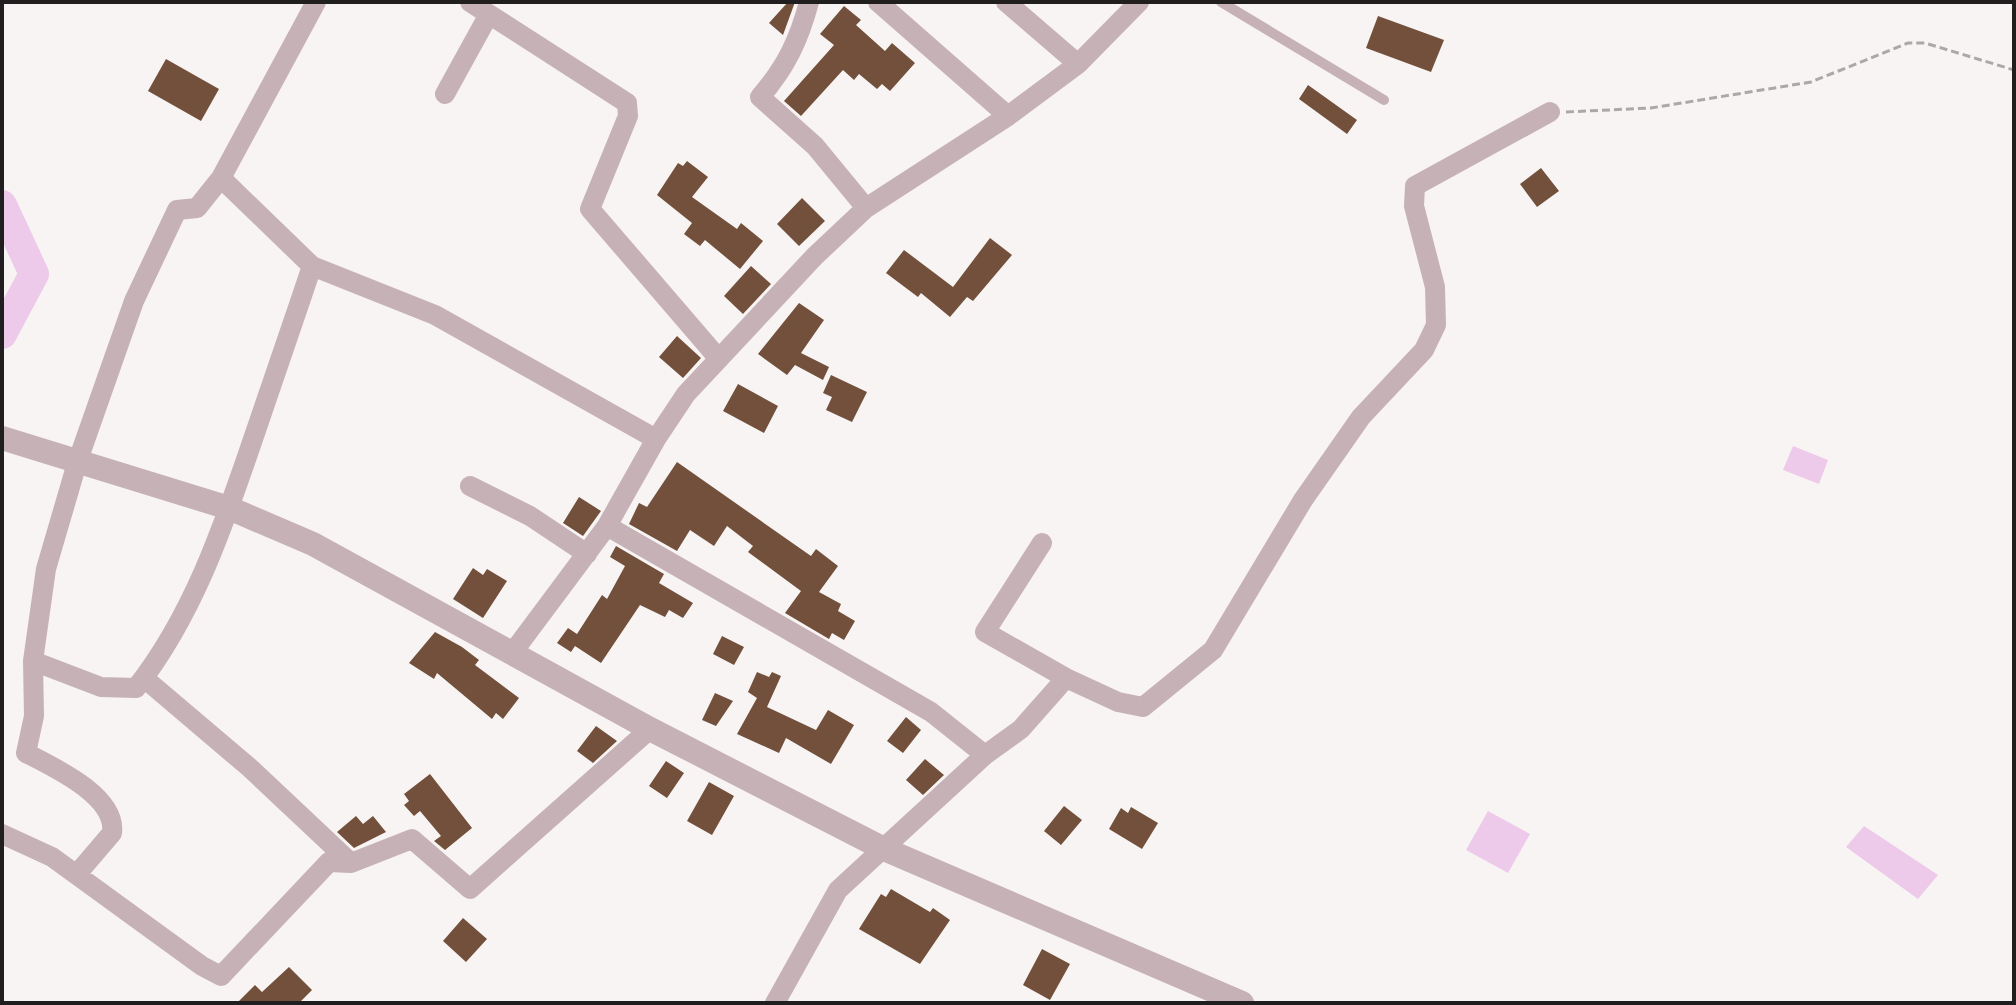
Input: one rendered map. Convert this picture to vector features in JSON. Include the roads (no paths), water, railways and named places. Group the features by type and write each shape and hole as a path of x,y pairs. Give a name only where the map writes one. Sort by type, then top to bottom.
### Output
{"street":[{"path":"77,874 112,833 113,824 96,796 65,773 26,753 34,716 33,661 46,569 77,463 134,301 177,210 197,208 221,178 316,2"},
{"path":"470,2 627,103 628,116 590,209 719,359"},
{"path":"809,2 799,39 784,69 760,97 815,146 866,208"},
{"path":"878,2 1008,116"},
{"path":"1006,2 1078,64"},
{"path":"513,652 607,526 656,439 686,394 719,359 866,208 1008,116 1078,64 1139,2"},
{"path":"445,94 488,16"},
{"path":"1042,543 985,632 1066,678 1118,702 1143,707 1213,650 1303,500 1361,417 1424,350 1436,325 1435,287 1414,206 1415,186 1550,112"},
{"path":"221,178 312,266 435,315 656,439"},
{"path":"33,661 101,687 136,688 144,678 191,602 229,508 312,266"},
{"path":"2,438 229,508 313,544 650,729 884,849 1242,1003"},
{"path":"470,486 530,516 587,554"},
{"path":"607,526 931,712 985,755"},
{"path":"144,678 250,768 351,863"},
{"path":"775,1003 838,890 985,755 1021,729 1066,678"},
{"path":"2,834 52,857 202,966 221,976 329,862 351,863 412,839 470,889 650,729"}],"lane":[{"path":"1221,2 1384,100"}],"waterway":[{"path":"2,205 34,274 2,334"}]}
